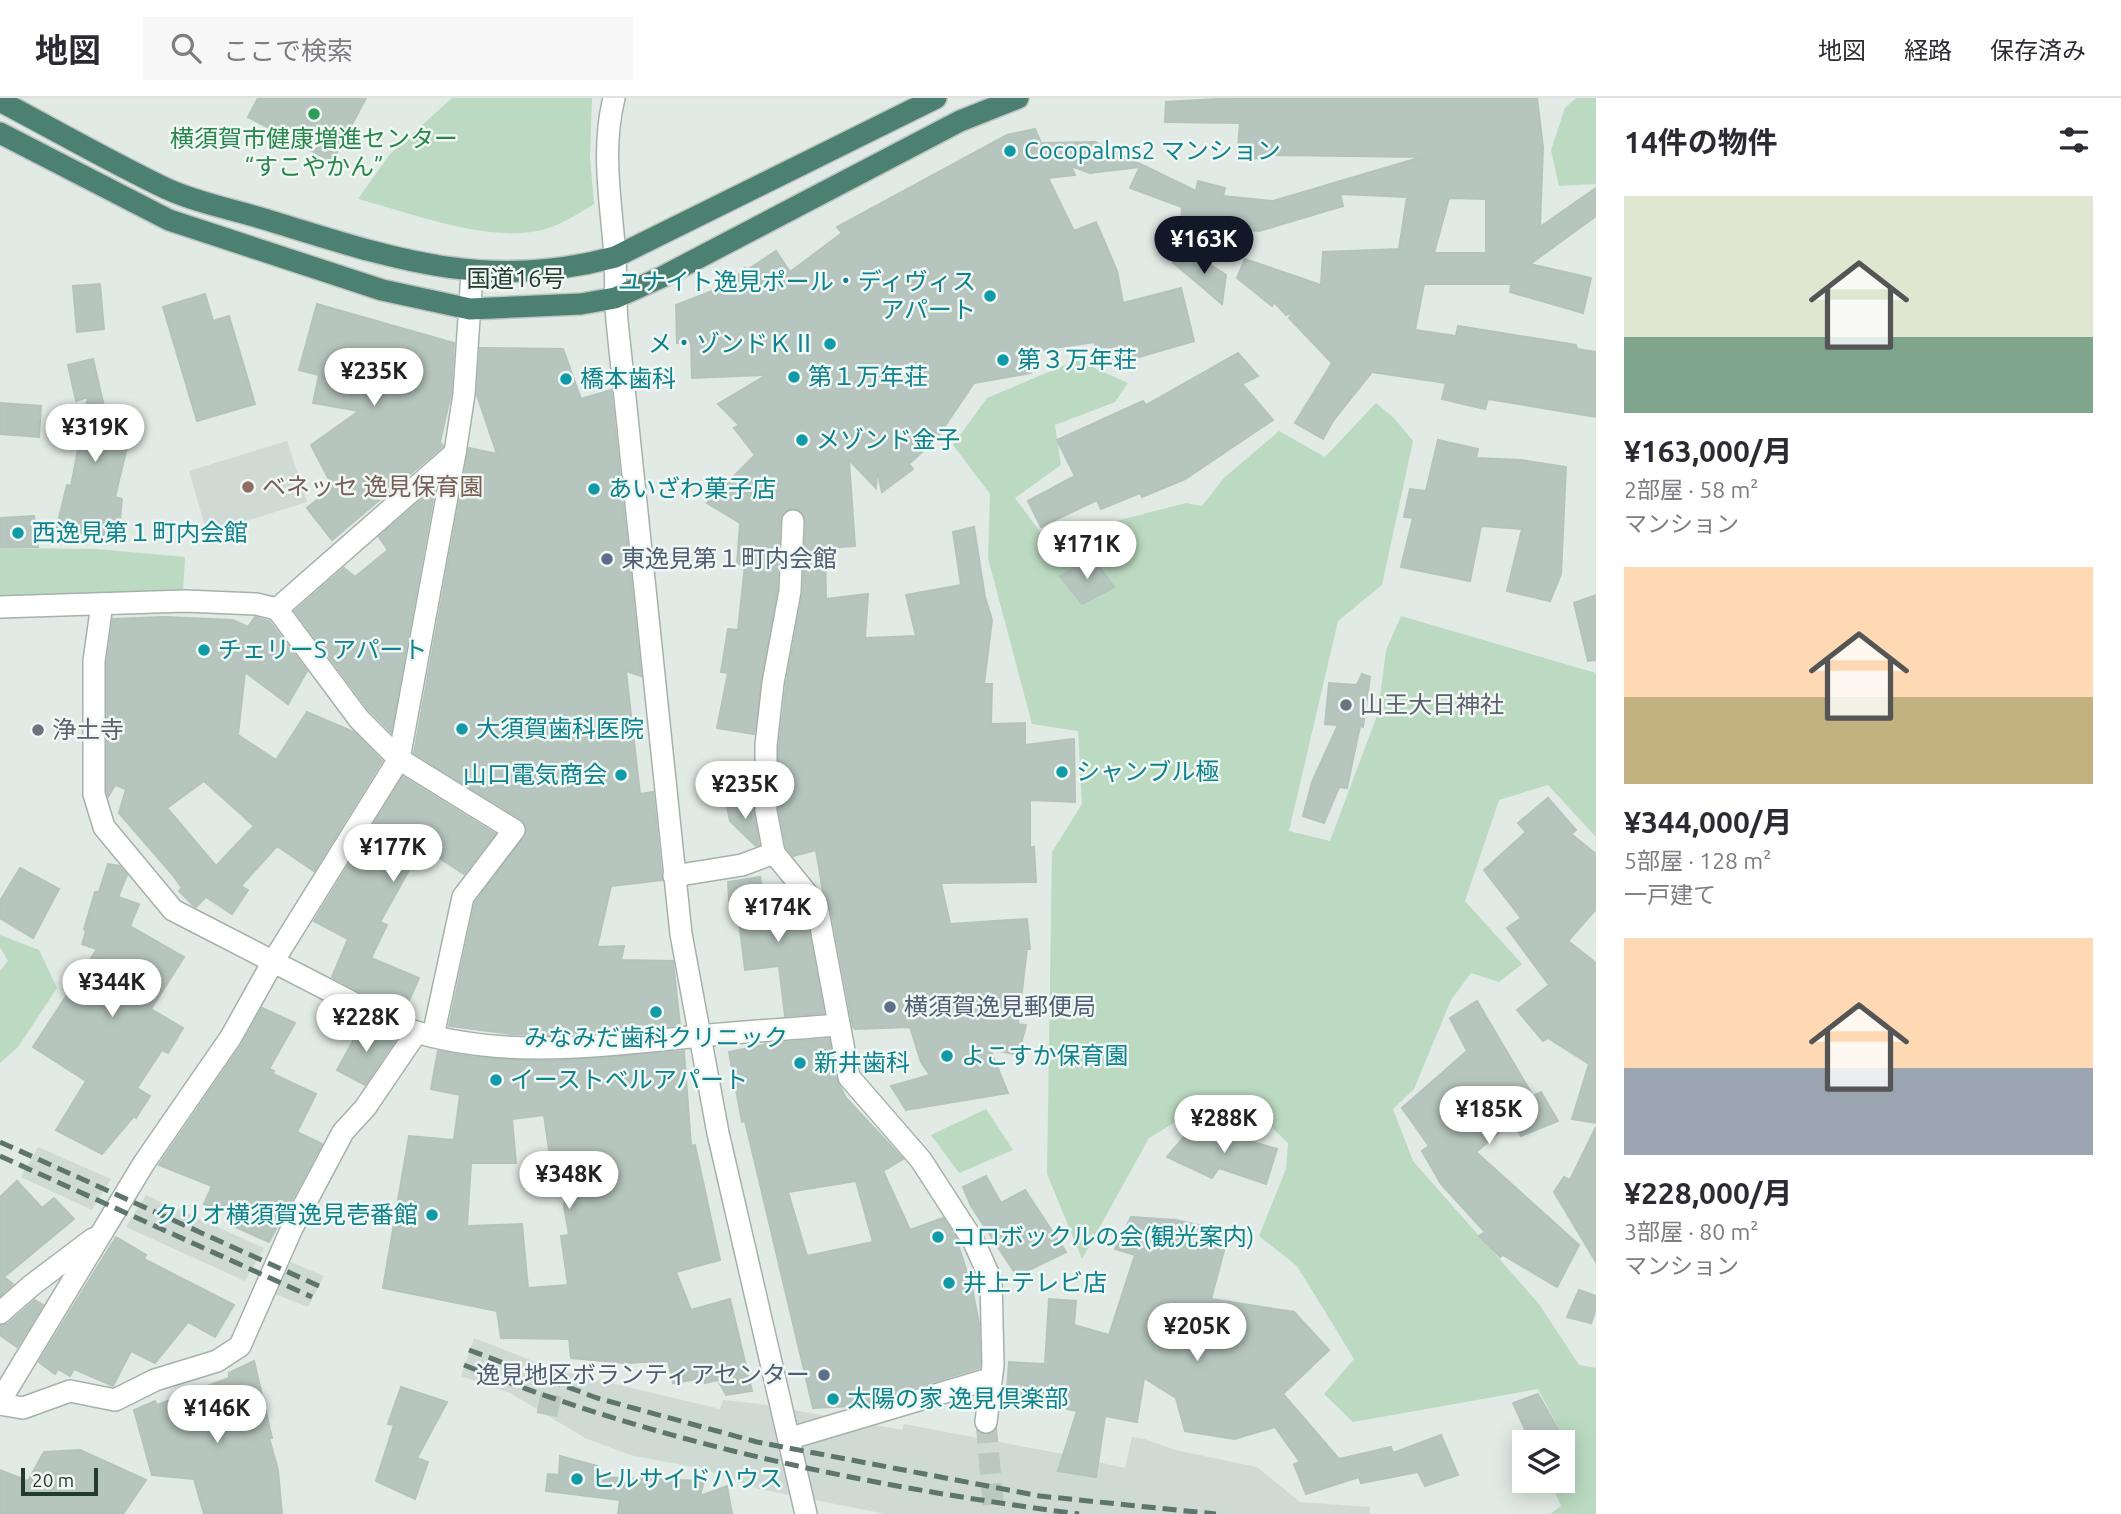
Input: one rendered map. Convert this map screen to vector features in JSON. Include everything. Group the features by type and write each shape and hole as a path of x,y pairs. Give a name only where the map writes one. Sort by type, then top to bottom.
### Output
{"highway":[{"name":"国道16号","path":"0,101 168,189 394,259 472,272 520,273 575,268 615,257 936,98"},
{"name":"国道16号","path":"0,133 169,220 382,290 470,309 581,304 615,298 662,277 960,121 1018,98"}],"street":[{"path":"614,98 607,146 607,187 615,257 615,298 681,934 718,1133 791,1438 806,1514"},
{"path":"0,607 185,601 256,604 277,609 359,719 399,759 514,830 463,897 425,1034 343,1132 292,1228 240,1346 217,1361 155,1380 115,1399 70,1391 23,1408 0,1403 65,1299 100,1234 144,1163 231,1037 274,960 399,759 464,394 472,272"},
{"path":"277,609 455,453"},
{"path":"793,521 790,591 773,683 766,745 766,811 774,853 817,906 849,1077 921,1160 974,1242 991,1280 993,1332 986,1422"},
{"path":"102,604 94,661 94,794 104,827 173,910 222,938 274,960 350,1003 425,1034 522,1051 600,1048 702,1036 838,1026"},
{"path":"674,876 742,865 774,853"},
{"path":"0,1313 32,1284 100,1234"},
{"path":"791,1438 989,1379"}],"shaded area":[{"name":"ベネッセ 逸見保育園","path":"287,441 307,502 207,533 189,471"},
{"path":"38,1147 111,1179 92,1210 21,1177"},
{"path":"146,1195 264,1248 245,1281 126,1227"},
{"path":"291,1262 324,1276 308,1307 275,1294"},
{"path":"474,1338 556,1370 720,1409 723,1400 760,1404 902,1430 904,1424 1063,1454 1100,1452 1098,1462 1125,1468 1132,1437 1144,1439 1175,1450 1257,1467 1300,1502 1370,1507 1370,1514 886,1514 759,1489 703,1469 630,1455 585,1438 510,1393 461,1376"}],"green space":[{"path":"452,98 592,98 590,157 594,204 563,222 542,230 498,233 450,225 358,199 390,154"},
{"path":"1576,98 1596,98 1596,184 1559,186 1551,150 1565,108"},
{"path":"1077,360 1128,383 1115,402 1055,425 1061,465 1015,498 1043,536 1085,529 1186,503 1202,506 1224,478 1279,431 1325,457 1376,403 1394,418 1413,441 1382,585 1338,621 1289,831 1330,841 1378,713 1386,650 1401,616 1596,673 1596,837 1548,785 1499,800 1465,901 1522,964 1499,982 1471,973 1451,1000 1414,1089 1393,1109 1413,1161 1539,1304 1579,1365 1596,1368 1596,1514 1550,1514 1561,1506 1555,1493 1575,1493 1575,1430 1560,1430 1538,1389 1353,1422 1324,1394 1354,1359 1297,1266 1259,1236 1286,1169 1288,1143 1266,1122 1212,1100 1149,1138 1082,1259 1047,1174 1052,852 1082,804 1078,731 1032,724 988,558 990,494 953,445 987,398"},
{"path":"0,548 96,549 185,557 183,593 0,598"},
{"path":"0,935 39,950 57,988 18,1047 0,1063 0,971 8,961 0,947"},
{"path":"986,1109 1013,1150 959,1173 931,1135"}],"building":[{"path":"258,98 366,98 332,162 248,117"},
{"path":"1234,98 1537,98 1543,147 1540,227 1596,188 1596,216 1530,264 1591,278 1583,313 1510,292 1511,284 1424,284 1415,330 1456,336 1458,326 1576,345 1577,349 1596,352 1596,417 1488,399 1485,409 1442,399 1446,383 1372,372 1333,421 1323,439 1295,423 1332,363 1289,318 1294,313 1286,315 1274,302 1272,306 1237,278 1245,259 1321,285 1323,252 1399,249 1407,197 1340,194 1343,206 1259,231 1181,226 1182,207 1130,188 1140,167 1090,173 1071,166 1075,175 1048,178 1074,231 1096,222 1117,271 1123,303 1181,288 1194,341 1139,357 1096,360 1095,342 1026,352 1031,373 974,383 936,439 909,464 913,469 882,492 877,470 876,488 849,460 855,546 825,548 826,599 868,594 865,638 916,636 906,595 961,585 953,532 974,527 985,597 992,620 984,684 992,684 991,724 1025,723 1025,745 1074,739 1075,802 1030,800 1030,847 1034,847 1036,882 941,883 950,924 1027,919 1030,949 1027,949 1018,1024 1026,1025 1018,1055 990,1049 1008,1093 906,1110 891,1086 930,1075 921,1062 910,1027 853,1027 830,904 823,892 816,850 793,856 786,847 779,810 779,746 786,685 803,592 806,522 799,510 786,510 780,520 777,590 754,734 717,728 728,673 721,672 728,629 738,630 745,564 737,564 740,523 707,503 755,455 734,428 739,425 718,404 767,375 692,378 691,342 677,343 676,305 723,287 724,289 745,268 747,270 776,251 790,272 842,233 837,227 1007,135 1035,129 1041,143 1095,142 1196,191 1198,181 1225,188 1223,196 1273,201 1422,157 1266,155 1265,158 1237,159 1240,123 1165,122 1166,102","holes":["1449,198 1486,199 1486,253 1434,253"]},
{"path":"1200,258 1226,275 1222,304 1169,259"},
{"path":"100,284 104,329 77,332 73,286"},
{"path":"205,294 213,321 229,316 255,404 197,421 163,307"},
{"path":"317,304 454,343 451,393 440,442 443,446 332,540 307,508 333,487 311,445 359,411 313,403 319,375 299,370"},
{"path":"480,348 563,349 581,399 611,390 641,676 626,671 640,794 653,792 662,880 611,886 597,947 624,946 621,960 673,961 680,1025 549,1035 512,1034 449,1026 475,903 527,831 521,819 414,753 469,448 497,454 477,395"},
{"path":"1238,353 1258,376 1242,384 1273,420 1185,479 1142,497 1140,493 1101,509 1097,500 1041,527 1028,501 1075,476 1057,440 1143,401 1146,405"},
{"path":"93,359 107,419 132,427 115,497 122,499 118,539 56,530 67,485 71,486 88,397 76,401 68,365"},
{"path":"0,403 41,406 39,437 0,434"},
{"path":"1438,440 1478,449 1476,458 1521,460 1566,467 1561,574 1550,601 1507,591 1522,529 1481,526 1470,581 1401,567 1413,518 1404,517 1410,489 1426,491"},
{"path":"435,488 391,732 369,710 295,611 344,568 355,577 388,550 379,537"},
{"name":"西逸見第１町内会館","path":"34,516 38,547 0,547 0,518"},
{"path":"1093,558 1114,587 1082,604 1060,576"},
{"path":"1596,595 1596,660 1588,661 1574,603"},
{"path":"165,617 233,620 248,627 255,617 269,621 307,671 288,704 245,672 238,735 276,760 307,712 354,732 382,761 314,871 277,846 241,886 248,890 232,914 206,897 196,907 179,891 182,888 172,874 119,813 126,789 115,785 108,797 107,662 113,619","holes":["204,781 254,826 216,866 167,808"]},
{"path":"1362,674 1370,677 1363,727 1360,726 1347,788 1339,787 1324,823 1303,816 1312,782 1338,725 1325,724 1329,683 1357,685"},
{"path":"403,777 495,834 464,874 422,847 380,922 387,925 371,958 419,978 403,1014 332,977 348,939 314,921"},
{"path":"1548,798 1576,830 1571,834 1596,854 1596,909 1568,941 1596,963 1596,1123 1572,1119 1589,1064 1548,1038 1543,1041 1517,1010 1549,985 1507,928 1521,918 1484,870 1526,832 1518,823"},
{"path":"753,803 759,845 756,846 730,821 727,807"},
{"path":"108,864 119,866 127,875 118,897 139,904 130,926 184,957 151,1009 183,1028 168,1053 162,1050 137,1088 150,1096 136,1118 134,1116 102,1154 56,1130 86,1081 33,1047 97,949 82,944 95,892 99,892"},
{"path":"20,868 59,889 33,938 0,918 0,901"},
{"path":"760,877 765,903 794,899 805,912 824,1013 785,1016 779,966 745,970 738,912 730,913 728,882"},
{"path":"1477,1001 1533,1096 1541,1092 1558,1121 1521,1136 1512,1121 1476,1152 1579,1245 1557,1287 1503,1255 1500,1257 1479,1236 1485,1232 1441,1184 1422,1151 1429,1146 1402,1108 1467,1051 1450,1018"},
{"path":"262,1008 295,1023 269,1069 274,1071 273,1074 316,1094 297,1132 322,1144 269,1242 233,1226 238,1216 204,1204 212,1186 159,1165 242,1044"},
{"path":"363,1023 396,1039 365,1085 337,1070"},
{"path":"829,1039 836,1079 846,1098 903,1159 883,1171 910,1230 943,1218 956,1238 972,1288 979,1323 979,1368 853,1406 813,1408 745,1121 742,1122 729,1052 772,1043","holes":["856,1181 873,1242 807,1256 788,1192"]},
{"path":"438,1051 473,1057 549,1061 684,1051 691,1146 695,1145 720,1260 676,1272 691,1310 730,1299 752,1391 726,1395 718,1380 705,1383 704,1378 673,1383 668,1361 625,1363 571,1358 569,1339 501,1338 497,1311 383,1288 409,1136 454,1140 460,1095 431,1089","holes":["544,1115 551,1164 570,1164 564,1206 569,1235 561,1236 568,1285 528,1288 522,1224 467,1226 471,1163 516,1163 512,1119"]},
{"path":"1194,1125 1277,1149 1266,1184 1219,1168 1212,1178 1167,1157"},
{"path":"1596,1127 1596,1262 1554,1192 1564,1177 1570,1180"},
{"path":"986,1176 1001,1203 1025,1190 1066,1252 1017,1276 971,1206 963,1187"},
{"path":"17,1181 42,1208 54,1198 74,1219 4,1277 13,1284 0,1296 0,1197"},
{"path":"1131,1217 1176,1220 1229,1232 1211,1299 1294,1312 1329,1350 1283,1394 1339,1459 1391,1447 1393,1453 1441,1435 1458,1475 1425,1486 1418,1472 1361,1483 1359,1477 1306,1494 1294,1464 1300,1462 1275,1427 1234,1439 1185,1431 1176,1398 1144,1378 1137,1422 1105,1416 1096,1477 1058,1471 1077,1411 1067,1409 1069,1402 1007,1391 1009,1362 1045,1364 1049,1299 1076,1301 1074,1325 1109,1335 1135,1255 1115,1249"},
{"path":"116,1237 146,1255 144,1259 234,1305 215,1337 188,1322 155,1363 131,1351 113,1386 74,1369 70,1376 58,1369 55,1374 39,1362"},
{"path":"1579,1290 1596,1296 1596,1309 1591,1323 1567,1317"},
{"path":"35,1300 43,1305 17,1347 0,1335 0,1326 9,1323"},
{"path":"254,1361 278,1470 282,1514 204,1514 194,1479 152,1475 134,1410 155,1401 157,1405 229,1378 229,1373"},
{"path":"401,1387 447,1402 417,1458 428,1462 415,1499 376,1481 394,1425 388,1424"},
{"path":"1538,1394 1558,1430 1525,1430 1513,1403"},
{"path":"80,1450 146,1480 123,1514 0,1514 0,1470 28,1481 44,1452"},
{"path":"560,1456 597,1466 596,1477 704,1481 700,1496 727,1486 732,1514 618,1514 620,1500 546,1491 548,1474 559,1475"}],"tunnel":[{"path":"547,1415 556,1370"},
{"path":"986,1422 994,1514"}],"railway":[{"path":"0,1142 319,1286"},
{"path":"0,1156 312,1297"},
{"path":"469,1350 597,1398 757,1442 1040,1496 1216,1514"},
{"path":"464,1365 613,1418 767,1459 923,1490 1079,1514"}],"place":[{"name":"横須賀市健康増進センター “すこやかん”","path":"314,114"},
{"name":"Cocopalms2 マンション","path":"1010,151"},
{"name":"ユナイト逸見ポール・ディヴィス アパート","path":"990,296"},
{"name":"メ・ゾンドＫⅡ","path":"830,344"},
{"name":"第３万年荘","path":"1003,360"},
{"name":"第１万年荘","path":"794,377"},
{"name":"橋本歯科","path":"566,379"},
{"name":"メゾンド金子","path":"802,440"},
{"name":"ベネッセ 逸見保育園","path":"248,487"},
{"name":"あいざわ菓子店","path":"594,489"},
{"name":"西逸見第１町内会館","path":"18,533"},
{"name":"東逸見第１町内会館","path":"607,559"},
{"name":"チェリーS アパート","path":"204,650"},
{"name":"山王大日神社","path":"1346,705"},
{"name":"大須賀歯科医院","path":"462,729"},
{"name":"浄土寺","path":"38,730"},
{"name":"シャンブル極","path":"1062,772"},
{"name":"山口電気商会","path":"621,775"},
{"name":"横須賀逸見郵便局","path":"890,1007"},
{"name":"みなみだ歯科クリニック","path":"656,1012"},
{"name":"よこすか保育園","path":"947,1056"},
{"name":"新井歯科","path":"800,1063"},
{"name":"イーストベルアパート","path":"496,1080"},
{"name":"クリオ横須賀逸見壱番館","path":"432,1215"},
{"name":"コロボックルの会(観光案内)","path":"938,1237"},
{"name":"井上テレビ店","path":"949,1283"},
{"name":"逸見地区ボランティアセンター","path":"824,1375"},
{"name":"太陽の家 逸見倶楽部","path":"833,1399"},
{"name":"ヒルサイドハウス","path":"577,1479"}]}
